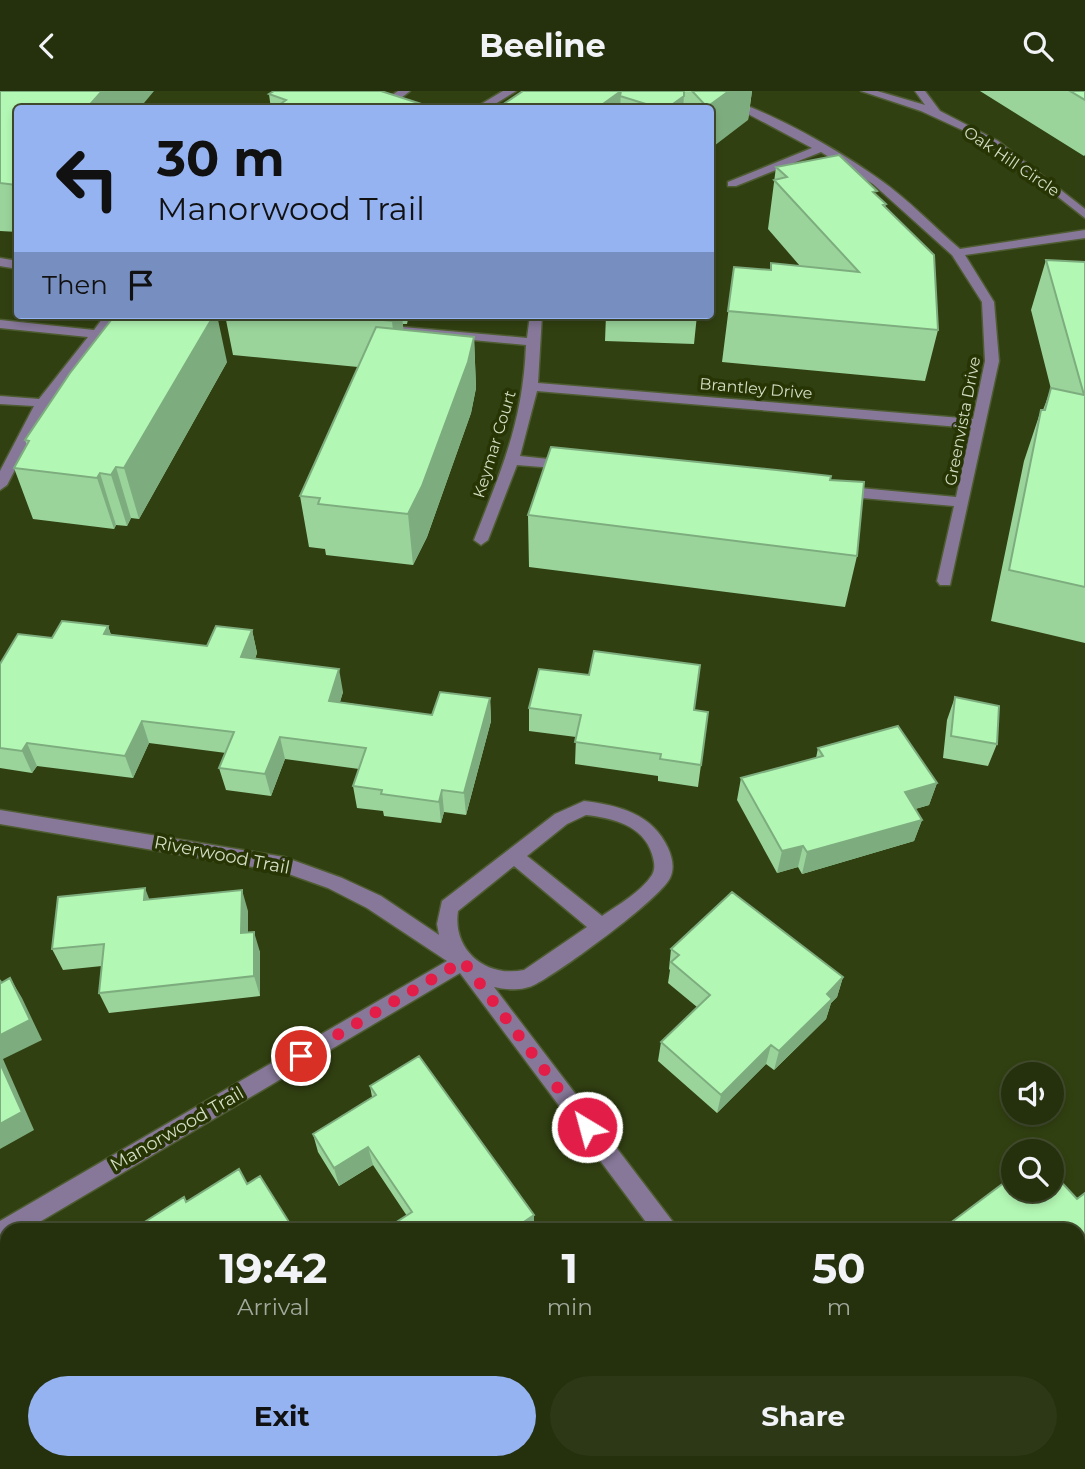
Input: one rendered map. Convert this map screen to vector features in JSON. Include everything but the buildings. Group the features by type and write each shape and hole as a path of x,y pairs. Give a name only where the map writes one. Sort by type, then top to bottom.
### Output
{"street":[{"path":"405,91 387,98 410,105"},
{"path":"485,105 511,91"},
{"name":"Greenvista Drive","path":"692,91 741,106 821,148 877,182 957,253 988,302 992,361 945,581"},
{"name":"Oak Hill Circle","path":"866,91 935,112 990,143 1044,179 1085,215"},
{"name":"Oak Hill Circle","path":"920,91 935,112"},
{"path":"732,184 821,148"},
{"path":"957,253 1085,234"},
{"path":"0,485 43,404 108,319"},
{"name":"Keymar Court","path":"481,540 512,460 531,386 530,342 535,319"},
{"path":"0,324 95,334"},
{"path":"395,329 530,342"},
{"name":"Brantley Drive","path":"531,386 978,425"},
{"path":"0,400 43,404"},
{"path":"512,460 580,466"},
{"path":"825,489 961,502"},
{"path":"584,808 603,809 642,824 654,839 664,863 662,875 645,893 529,978 516,983 493,979 463,961 446,938 444,920 449,907 515,856 561,819 584,808"},
{"name":"Riverwood Trail","path":"0,817 284,865 335,883 374,902 463,961 660,1223"},
{"path":"515,856 600,926"},
{"name":"Manorwood Trail","path":"17,1223 463,961"}],"route":[{"path":"301,1056 463,961 587,1127"}]}
